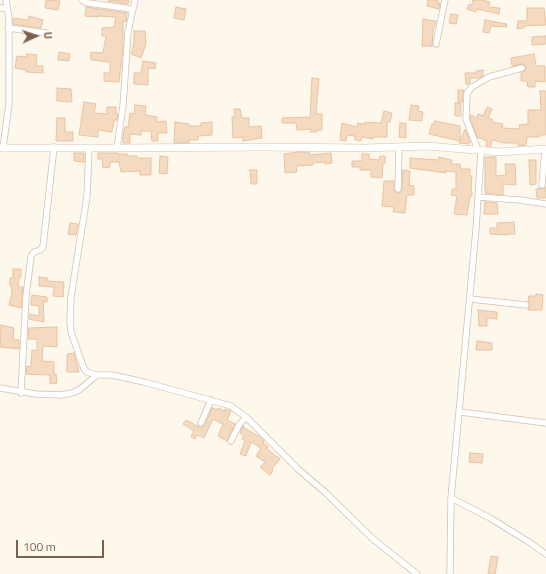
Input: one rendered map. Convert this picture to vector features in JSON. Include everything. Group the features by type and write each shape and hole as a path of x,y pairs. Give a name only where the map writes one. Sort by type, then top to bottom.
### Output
{"street":[{"path":"6,0 9,104 1,148 365,148 437,146 513,152 545,149 542,184"},
{"path":"82,0 88,3 132,9"},
{"path":"117,148 123,106 127,42 134,0"},
{"path":"436,44 444,0"},
{"path":"0,8 7,8"},
{"path":"8,28 46,34"},
{"path":"450,574 451,498 460,412 478,197 479,150 466,119 467,99 469,90 477,83 489,77 522,68"},
{"path":"21,393 26,296 31,256 34,252 43,247 54,147"},
{"path":"398,189 399,147"},
{"path":"89,148 87,196 71,297 70,321 84,369 87,372 97,375 112,375 131,379 231,406 246,417 299,470 326,493 363,529 417,574"},
{"path":"478,197 520,200 546,204"},
{"path":"470,299 526,305"},
{"path":"0,388 21,393 61,395 79,390 97,375"},
{"path":"201,423 211,400"},
{"path":"460,412 546,423"},
{"path":"231,442 239,425 246,417"},
{"path":"451,498 490,518 546,554"}],"building":[{"path":"46,0 60,1 58,10 45,8"},
{"path":"108,0 129,0 128,4"},
{"path":"428,0 438,0 437,3 440,3 439,9 427,6"},
{"path":"473,0 490,2 489,7 500,8 499,14 477,9 476,12 467,9 469,4 472,5"},
{"path":"86,7 127,13 126,22 123,21 123,49 119,82 104,81 104,73 110,73 110,62 91,60 91,52 103,53 106,36 102,36 102,28 114,27 116,17 85,16"},
{"path":"176,7 186,9 184,20 174,18"},
{"path":"527,8 544,8 546,25 524,26 524,28 517,29 518,21 527,21"},
{"path":"451,14 458,15 456,24 449,23"},
{"path":"29,16 43,20 41,28 13,24 13,18 28,20"},
{"path":"423,19 436,21 433,31 432,46 422,46"},
{"path":"485,20 507,24 506,27 491,26 489,33 483,32"},
{"path":"134,31 145,31 146,44 141,58 131,54 134,43"},
{"path":"546,36 546,44 532,45 532,37"},
{"path":"59,52 70,54 69,61 58,60"},
{"path":"27,54 37,55 36,66 43,66 43,73 26,72 26,70 15,68 17,56 27,57"},
{"path":"534,54 536,66 545,66 545,82 535,81 535,87 528,87 527,81 521,81 521,73 525,71 526,67 523,64 512,66 511,58"},
{"path":"143,61 156,63 155,69 148,68 148,85 134,84 134,73 141,73"},
{"path":"483,70 483,76 479,78 470,78 470,83 466,85 465,73 476,73 476,71"},
{"path":"312,78 319,79 316,114 322,114 322,130 317,130 317,132 310,132 311,129 297,130 296,123 282,123 282,118 310,117"},
{"path":"57,88 71,89 72,102 57,101"},
{"path":"458,90 464,90 462,102 458,102"},
{"path":"540,91 546,91 546,135 540,135 540,137 527,137 526,145 518,146 518,143 504,143 492,140 491,146 486,146 487,141 477,137 470,118 471,115 477,118 478,114 483,116 487,107 492,109 488,118 493,120 492,122 503,124 502,128 520,129 519,125 528,124 528,110 541,110"},
{"path":"84,102 96,104 94,113 107,114 107,107 116,107 116,114 118,114 117,120 114,120 112,132 98,130 98,137 79,135"},
{"path":"455,103 461,103 461,116 455,116"},
{"path":"135,105 146,106 145,115 157,117 157,122 166,121 167,133 158,133 158,141 152,141 151,131 141,131 141,135 130,134 130,143 123,143 125,127 128,127 130,113 134,114"},
{"path":"411,105 419,106 418,111 423,112 422,121 409,120"},
{"path":"234,109 240,109 242,118 249,118 250,127 261,126 262,138 243,141 243,137 233,138 232,117 235,117"},
{"path":"384,111 392,113 390,122 387,122 387,137 373,137 373,139 362,137 361,141 355,140 355,136 347,135 346,141 340,140 342,123 357,127 358,123 381,123"},
{"path":"57,118 65,118 65,132 73,132 73,141 56,141"},
{"path":"435,121 460,126 460,141 429,134 432,124 434,124"},
{"path":"175,122 189,124 189,126 201,126 201,123 212,122 212,135 198,136 198,140 189,140 189,143 174,143"},
{"path":"400,123 406,123 406,138 399,137"},
{"path":"465,129 470,141 469,144 459,143"},
{"path":"309,152 310,155 331,153 332,163 313,163 313,165 296,166 297,172 285,173 284,154"},
{"path":"74,153 84,153 84,162 74,161"},
{"path":"98,153 118,153 127,154 127,156 137,156 137,158 151,158 151,175 140,175 140,171 121,172 119,162 110,162 110,167 103,168 102,159 98,159"},
{"path":"362,154 369,154 369,159 379,160 380,156 385,156 382,178 371,177 371,170 360,170 360,167 352,167 352,161 362,161"},
{"path":"160,156 168,157 167,174 159,173"},
{"path":"439,157 452,160 451,164 460,164 461,169 470,169 470,176 472,176 472,196 470,196 467,215 454,214 457,196 451,195 452,189 456,189 456,172 445,171 446,173 410,168 410,158 438,160"},
{"path":"485,157 496,157 496,176 506,175 505,164 515,164 516,185 503,184 503,195 485,193"},
{"path":"529,160 536,160 536,184 530,185"},
{"path":"250,170 257,170 257,184 251,184"},
{"path":"403,170 410,171 409,185 414,186 414,195 407,195 405,213 393,212 394,207 382,206 384,181 394,181 394,191 398,193 400,192 402,189"},
{"path":"546,188 546,198 537,198 536,189"},
{"path":"485,202 497,203 498,214 484,214"},
{"path":"514,222 515,234 490,234 490,228 497,228 497,223"},
{"path":"70,223 78,224 76,235 68,234"},
{"path":"13,269 21,269 21,277 19,277 18,287 23,287 21,308 9,305 12,294 10,278 13,278"},
{"path":"39,277 48,278 47,281 64,282 63,297 53,296 54,287 39,286"},
{"path":"536,294 543,295 542,310 528,310 530,305 528,302 529,296 536,296"},
{"path":"32,295 47,297 47,302 44,301 44,322 29,319 29,314 39,316 39,306 31,305"},
{"path":"478,310 497,312 497,319 487,318 487,326 479,326"},
{"path":"1,325 14,328 13,339 19,340 19,349 0,347"},
{"path":"57,327 57,347 43,346 42,361 54,362 54,374 56,374 57,383 50,384 50,375 26,374 27,366 31,367 32,350 37,351 37,339 28,339 29,328"},
{"path":"477,341 492,343 492,350 476,350"},
{"path":"74,353 79,372 67,372 67,354"},
{"path":"212,408 231,411 227,420 235,424 227,441 218,436 223,424 213,419 204,438 197,435 195,439 191,437 194,431 183,424 186,420 201,428 205,425"},
{"path":"243,426 260,437 264,441 263,443 268,446 267,449 280,459 272,469 273,470 270,475 260,467 265,462 256,456 261,448 251,442 246,456 240,454 245,441 242,439 244,436 240,433"},
{"path":"470,453 483,454 482,463 469,462"},
{"path":"491,556 498,557 495,574 488,574"}]}
